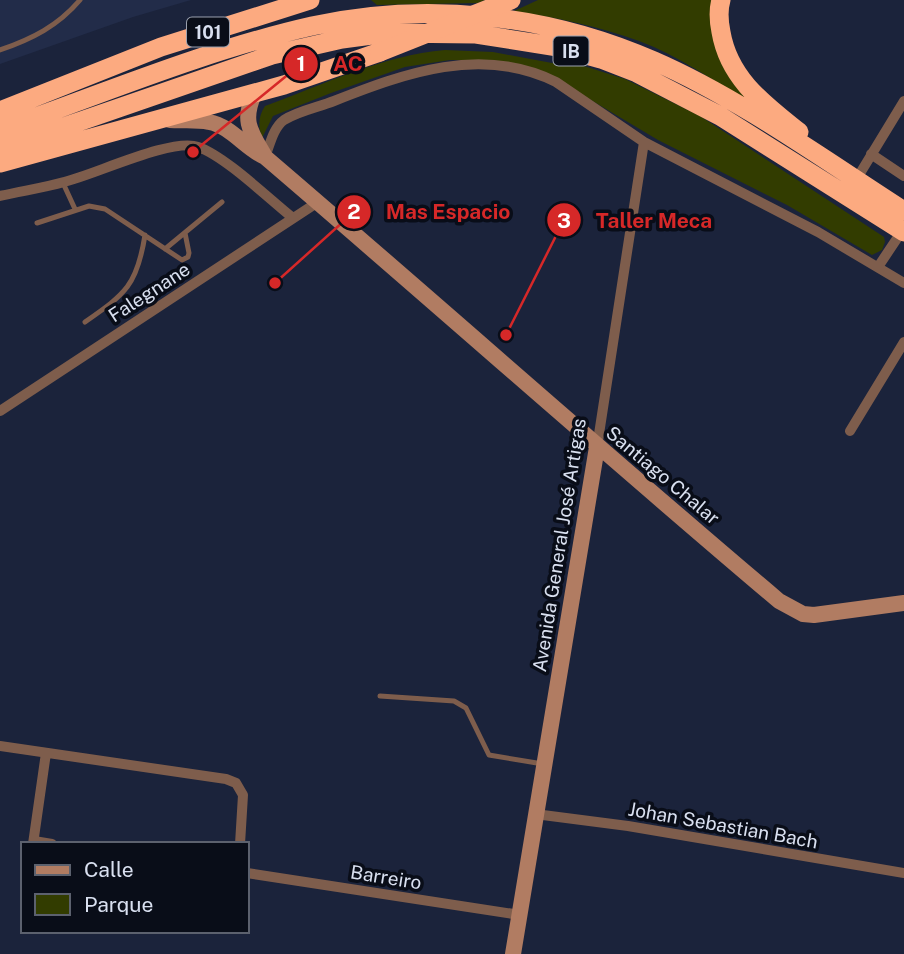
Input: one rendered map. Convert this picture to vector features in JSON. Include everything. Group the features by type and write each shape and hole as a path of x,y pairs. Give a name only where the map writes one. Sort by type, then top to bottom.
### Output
{"highway":[{"name":"101","path":"0,111 161,47 310,0"},
{"path":"0,163 254,94 380,52 512,0"},
{"path":"720,0 721,32 726,54 734,70 750,90 771,109 840,159 852,178"},
{"name":"IB","path":"0,130 216,53 313,26 381,16 448,14 537,24 621,47 694,80 904,211"},
{"name":"IB","path":"0,149 272,55 342,39 387,33 475,33 558,47 637,73 720,116 903,232"}],"street":[{"path":"265,157 275,129 285,120 411,72 454,64 510,67 540,74 556,82 644,142 818,232 904,283"},
{"name":"Santiago Chalar","path":"254,94 247,108 247,120 265,157"},
{"path":"852,178 871,154 904,101"},
{"name":"Santiago Chalar","path":"160,119 209,122 222,127 254,152 265,157 597,447 791,609 803,614 827,615 904,603"},
{"name":"Avenida General José Artigas","path":"513,954 597,447 644,142"},
{"path":"0,196 101,172 155,151 179,145 196,146 216,156 293,218"},
{"path":"871,154 904,176"},
{"name":"Falegnane","path":"0,411 318,202"},
{"path":"878,267 903,232"},
{"path":"850,431 904,342"},
{"path":"0,746 226,779 236,783 243,795 240,842"},
{"path":"33,842 46,753"},
{"name":"Johan Sebastian Bach","path":"535,814 628,826 904,873"},
{"name":"Barreiro","path":"248,873 520,915"}],"lane":[{"path":"0,50 42,33 61,21 80,0"},
{"path":"63,183 75,209"},
{"path":"165,249 222,202"},
{"path":"37,223 89,206 105,209 178,258 186,259 190,253 185,233"},
{"path":"85,321 120,298 132,283 145,235"},
{"path":"380,696 454,701 466,708 489,755 543,764"}],"shaded area":[{"path":"0,0 191,0 133,17 0,64"}],"green space":[{"path":"371,0 485,0 478,3 377,5"},
{"path":"538,0 713,0 752,105 683,62 639,41 577,23 514,11"},
{"path":"445,50 493,52 552,63 565,60 625,79 700,116 884,237 882,250 872,255 787,205 658,140 549,75 490,60 450,60 405,67 273,116 262,138 259,122 265,106 376,64"}],"place":[{"name":"AC","path":"193,152"},
{"name":"Mas Espacio","path":"275,283"},
{"name":"Taller Meca","path":"506,335"}]}
